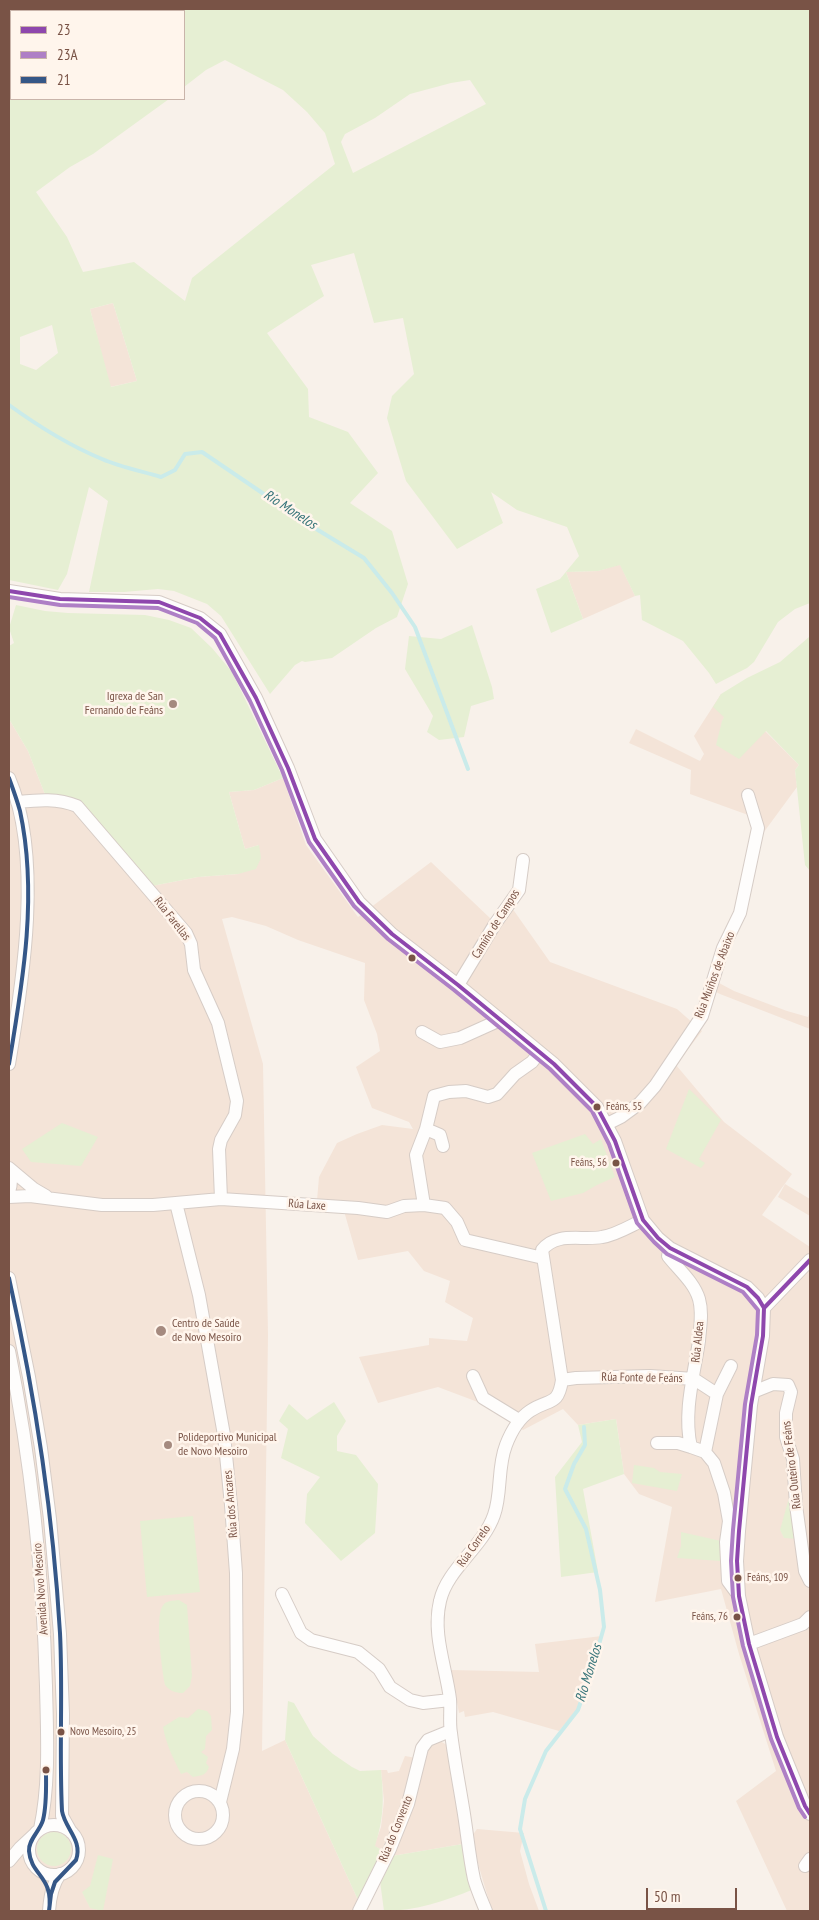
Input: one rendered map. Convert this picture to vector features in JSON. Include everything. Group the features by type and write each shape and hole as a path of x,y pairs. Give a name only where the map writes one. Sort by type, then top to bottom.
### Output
{"street":[{"path":"9,590 60,599 159,602 200,618 220,634 256,698 288,768 316,839 329,861 359,902 392,934 458,985 554,1064 597,1107 607,1124 643,1220 658,1238 670,1248 747,1287 764,1308 763,1336 753,1392 737,1561 740,1596 749,1644 777,1737 810,1814"},
{"path":"9,778 24,830 27,901 24,958 9,1064"},
{"name":"Rúa Muíños de Abaixo","path":"607,1124 621,1117 640,1103 655,1086 702,1016 723,948 740,913 758,828 748,795"},
{"name":"Rúa Farellas","path":"17,802 54,800 76,806 186,934 191,944 194,970 218,1023 237,1101 235,1115 221,1140 219,1149 221,1199"},
{"name":"Camiño de Campos","path":"458,985 495,924 519,890 523,860"},
{"path":"422,1032 440,1042 460,1038 500,1020"},
{"path":"424,1204 416,1155 426,1129 434,1096 449,1092 466,1091 488,1097 497,1094 515,1074 532,1062 539,1053"},
{"path":"426,1129 440,1135 443,1146"},
{"path":"9,1168 12,1184 9,1192"},
{"name":"Rúa Laxe","path":"9,1168 34,1188 51,1198"},
{"name":"Rúa Laxe","path":"9,1197 30,1196 102,1205 153,1205 221,1199 358,1208 387,1212 404,1206 424,1204 445,1208 457,1222 466,1240 543,1258"},
{"name":"Rúa dos Ancares","path":"176,1203 199,1295 224,1435 236,1573 237,1702 233,1749 224,1779 220,1802 223,1818 221,1827 216,1834 209,1838 200,1840 184,1835 178,1829 174,1812 182,1797 198,1791 206,1792 224,1779"},
{"path":"562,1380 542,1250 547,1244 556,1239 603,1238 643,1220"},
{"name":"Rúa Aldea","path":"670,1248 668,1256 691,1282 699,1299 701,1320 687,1430 691,1447"},
{"path":"764,1308 810,1260"},
{"name":"Avenida Novo Mesoiro","path":"9,1278 29,1377 48,1501 60,1634 63,1714 62,1816 72,1832"},
{"name":"Avenida Novo Mesoiro","path":"9,1351 26,1447 34,1511 44,1633 47,1712 46,1792 37,1832"},
{"path":"705,1452 717,1394 731,1366"},
{"path":"473,1376 483,1398 520,1420"},
{"name":"Rúa Fonte de Feáns","path":"562,1380 650,1376 694,1380 717,1394"},
{"name":"Rúa Correlo","path":"486,1911 474,1880 450,1731 450,1700 437,1623 439,1604 446,1585 487,1529 494,1516 498,1501 499,1478 505,1448 511,1434 520,1420 531,1411 558,1396 562,1380"},
{"name":"Rúa Outeiro de Feáns","path":"753,1392 773,1384 788,1385 791,1392 786,1412 786,1437 793,1459 796,1505 805,1571 810,1581"},
{"path":"657,1443 678,1443 691,1447 705,1452 714,1463 724,1493 729,1521 726,1542 728,1581 740,1596"},
{"path":"282,1594 301,1633 312,1640 358,1652 379,1669 390,1687 410,1700 423,1704 450,1700"},
{"path":"749,1644 803,1624 810,1617"},
{"name":"Rúa do Convento","path":"359,1911 390,1849 408,1804 422,1748 428,1740 450,1731"},
{"path":"206,1792 220,1802"},
{"path":"56,1825 72,1832 79,1848 74,1864 60,1874 43,1872 34,1864 9,1862 20,1848 37,1832 48,1826 56,1825"},
{"path":"37,1832 30,1843 29,1852 51,1894"},
{"path":"49,1911 51,1894 55,1881 60,1874"}],"shaded area":[{"path":"113,303 137,381 110,387 90,309"},
{"path":"620,564 635,596 583,619 566,572 598,571"},
{"path":"721,694 744,710 799,765 795,770 797,787 761,836 751,816 690,794 691,770 629,743 636,729 700,761 704,754 694,736"},
{"path":"9,719 28,751 46,797 67,798 152,886 198,877 238,874 259,845 245,849 229,792 254,790 283,778 306,845 358,917 431,862 491,919 505,898 550,962 677,1009 702,1031 676,1065 724,1122 792,1174 762,1215 810,1247 810,1911 787,1911 736,1801 776,1771 739,1654 721,1589 655,1602 672,1507 639,1494 624,1474 616,1419 578,1425 563,1409 523,1430 483,1404 438,1387 378,1403 359,1357 429,1345 429,1338 467,1341 473,1318 445,1302 450,1281 424,1271 408,1251 358,1260 344,1211 316,1212 319,1177 337,1143 382,1125 413,1129 409,1122 372,1108 356,1067 380,1051 377,1034 364,1000 365,963 298,940 266,926 232,917 222,919 263,1064 268,1335 262,1751 285,1740 358,1900 361,1911 9,1911"},
{"path":"719,983 734,991 787,1011 808,1017 810,1011 810,1029 716,992"},
{"path":"785,1184 810,1199 810,1216 778,1197"},
{"path":"602,1636 582,1699 576,1711 559,1731 493,1712 465,1717 464,1711 459,1713 451,1670 539,1672 535,1644"},
{"path":"438,1740 447,1745 463,1844 392,1856 429,1746"},
{"path":"405,1756 416,1758 394,1828 382,1850 374,1846 381,1827 384,1801 381,1770 387,1770 388,1773 399,1771"},
{"path":"477,1829 524,1833 520,1851 539,1911 492,1911 472,1836"}],"green space":[{"path":"9,9 810,9 810,603 795,609 778,622 754,662 747,668 716,684 683,641 642,620 640,595 635,596 620,565 598,571 566,572 583,619 551,633 536,589 560,579 579,556 567,527 517,510 491,492 503,523 457,549 406,481 387,418 392,396 414,374 403,318 374,323 354,253 311,265 324,296 267,333 308,389 309,417 348,432 378,473 350,503 392,531 408,584 397,617 376,628 332,658 302,661 295,665 270,694 221,616 207,604 174,591 158,589 124,592 89,592 108,501 89,487 67,574 58,590 9,580","holes":["10,10 185,10 185,86 206,70 225,60 283,90 307,112 325,133 335,164 192,278 185,301 134,262 83,272 67,237 36,192 70,167 93,154 168,100 10,100","470,80 486,104 353,173 341,142 345,134 375,118 410,94","113,303 137,381 111,387 90,309","52,325 58,353 36,370 20,364 20,337"]},
{"path":"16,605 45,611 145,615 169,620 191,628 212,648 232,672 283,778 254,790 229,792 245,849 259,845 261,858 256,869 238,874 198,877 152,886 79,803 46,797 28,751 9,719 9,646 14,643 9,628"},
{"path":"472,625 492,687 494,699 471,706 464,737 439,740 427,732 433,716 405,669 409,636 441,639"},
{"path":"809,637 810,871 805,865 795,770 799,765 766,731 739,759 716,745 724,717 713,707 721,694 747,678 780,662"},
{"path":"689,1089 721,1120 699,1159 705,1163 701,1168 666,1149"},
{"path":"62,1123 98,1137 81,1166 31,1162 22,1149"},
{"path":"585,1134 593,1144 601,1139 615,1177 583,1193 551,1201 532,1153"},
{"path":"334,1402 346,1421 337,1436 337,1451 356,1455 378,1484 375,1533 341,1561 305,1523 307,1494 320,1477 281,1458 288,1429 279,1421 289,1404 307,1420"},
{"path":"616,1419 624,1474 583,1489 598,1572 561,1577 555,1477 582,1442 578,1425"},
{"path":"634,1465 654,1468 660,1472 682,1474 677,1491 632,1483"},
{"path":"789,1498 793,1499 798,1539 784,1538 780,1530"},
{"path":"193,1516 200,1592 147,1597 140,1521"},
{"path":"681,1532 721,1541 721,1561 677,1558 681,1546"},
{"path":"179,1600 187,1605 192,1676 190,1686 183,1693 173,1691 165,1685 159,1633 160,1613 163,1605 169,1601"},
{"path":"288,1701 294,1703 313,1736 333,1754 360,1771 381,1770 382,1808 375,1846 382,1850 358,1900 285,1740"},
{"path":"198,1709 207,1711 211,1716 212,1730 206,1736 205,1749 201,1752 208,1757 206,1763 209,1767 201,1776 193,1777 187,1772 181,1774 168,1745 163,1727 179,1717 188,1718"},
{"path":"54,1832 66,1837 71,1849 66,1861 54,1866 42,1861 37,1849 42,1837"},
{"path":"463,1844 474,1889 430,1904 396,1911 384,1911 380,1881 392,1856"},
{"path":"98,1855 113,1859 103,1911 90,1908 82,1892 90,1886"}],"waterway":[{"name":"Río Monelos","path":"9,405 54,435 89,454 161,477 175,470 185,454 202,452 308,524 364,558 392,593 415,627 468,769"},
{"name":"Río Monelos","path":"546,1911 520,1829 525,1799 546,1751 578,1710 604,1627 600,1590 586,1529 565,1489 574,1464 585,1445 584,1427"}],"transit line":[{"name":"23","path":"9,591 60,599 159,602 200,618 220,634 256,698 288,768 315,839 359,902 392,934 458,985 554,1064 597,1107 615,1141 643,1220 658,1238 670,1248 747,1287 758,1298 764,1308 763,1336 751,1405 739,1531 737,1561 739,1596 749,1644 777,1737 810,1814"},
{"name":"23A","path":"9,597 60,605 158,608 197,623 215,638 250,701 282,770 309,842 354,906 388,939 454,990 550,1069 592,1111 609,1144 637,1223 654,1242 667,1254 743,1292 758,1310 757,1335 745,1404 733,1530 731,1561 733,1597 743,1646 771,1739 799,1808 805,1817"},
{"name":"21","path":"9,778 20,811 28,874 28,906 23,969 9,1064"},
{"name":"23","path":"764,1308 810,1260"},
{"name":"21","path":"9,1278 35,1410 48,1499 60,1633 62,1811 75,1840 78,1853 76,1860 55,1882 49,1911"},
{"name":"21","path":"46,1770 43,1820 30,1843 29,1851 34,1866 48,1890 50,1899 49,1911"}],"place":[{"name":"Igrexa de San Fernando de Feáns","path":"173,704"},
{"name":"Feáns, 55","path":"597,1107"},
{"name":"Feáns, 56","path":"616,1163"},
{"name":"Centro de Saúde de Novo Mesoiro","path":"161,1331"},
{"name":"Polideportivo Municipal de Novo Mesoiro","path":"168,1445"},
{"name":"Feáns, 109","path":"738,1578"},
{"name":"Feáns, 76","path":"737,1617"},
{"name":"Novo Mesoiro, 25","path":"61,1732"}]}
